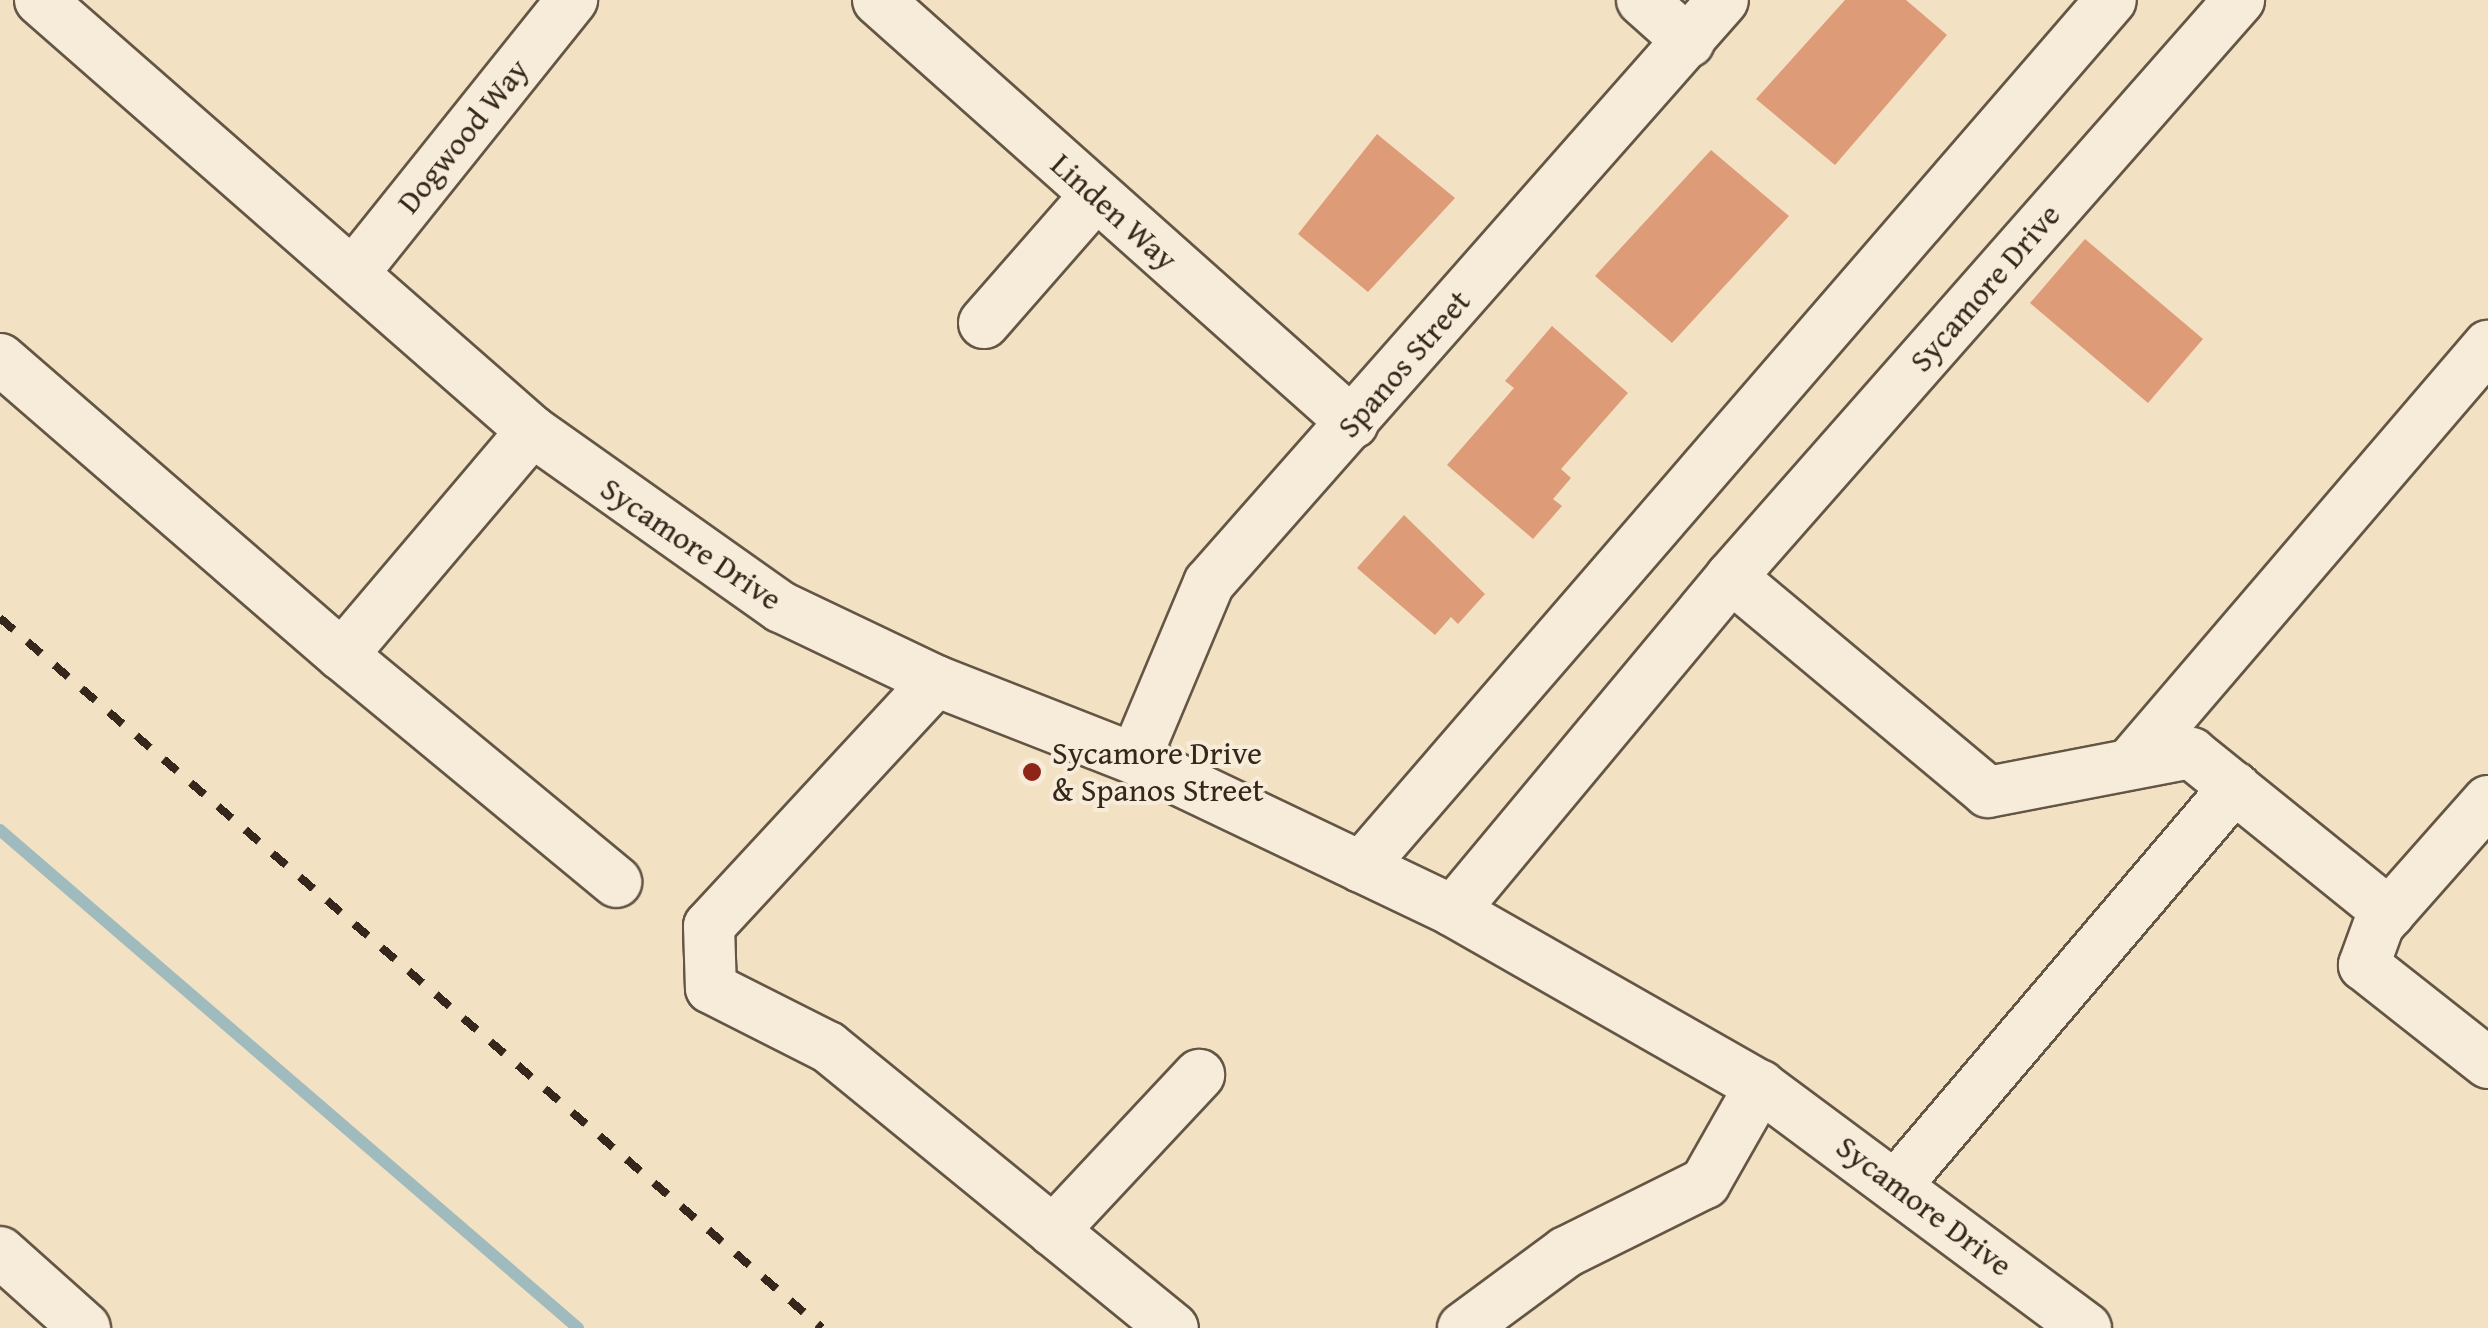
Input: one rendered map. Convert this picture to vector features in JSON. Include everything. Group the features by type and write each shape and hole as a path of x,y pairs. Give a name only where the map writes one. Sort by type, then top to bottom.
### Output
{"street":[{"name":"Sycamore Drive","path":"40,0 532,430 781,607 936,681 1135,758 1453,911 1760,1086 2086,1328"},
{"name":"Dogwood Way","path":"354,272 572,0"},
{"name":"Linden Way","path":"878,0 1352,423"},
{"path":"1642,0 1689,42"},
{"name":"Spanos Street","path":"1135,758 1209,584 1723,0"},
{"path":"1361,867 2112,0"},
{"name":"Sycamore Drive","path":"1453,911 1731,577 2239,0"},
{"path":"984,323 1095,196"},
{"path":"2135,758 2488,346"},
{"path":"0,359 342,655 616,882"},
{"path":"342,655 532,430"},
{"path":"1731,577 1988,792 2135,758 2192,752 2389,913"},
{"path":"936,681 708,926 710,988 828,1047 1173,1328"},
{"path":"1897,1184 2235,787"},
{"path":"2488,802 2389,913 2364,965 2488,1063"},
{"path":"1052,1231 1199,1074"},
{"path":"1463,1328 1566,1252 1704,1182 1760,1086"},
{"path":"0,1252 85,1328"}],"building":[{"path":"1845,0 1906,0 1947,35 1835,165 1756,99"},
{"path":"1377,134 1455,198 1368,292 1298,234"},
{"path":"1711,150 1789,216 1672,343 1595,276"},
{"path":"2085,239 2203,339 2148,403 2030,303"},
{"path":"1552,326 1628,393 1561,469 1571,478 1553,499 1562,506 1533,539 1447,465 1514,388 1505,381"},
{"path":"1404,515 1485,594 1458,624 1451,617 1435,635 1357,568"}],"waterway":[{"path":"0,830 578,1328"}],"railway":[{"path":"0,618 822,1328"}],"place":[{"name":"Sycamore Drive & Spanos Street","path":"1032,772"}]}
